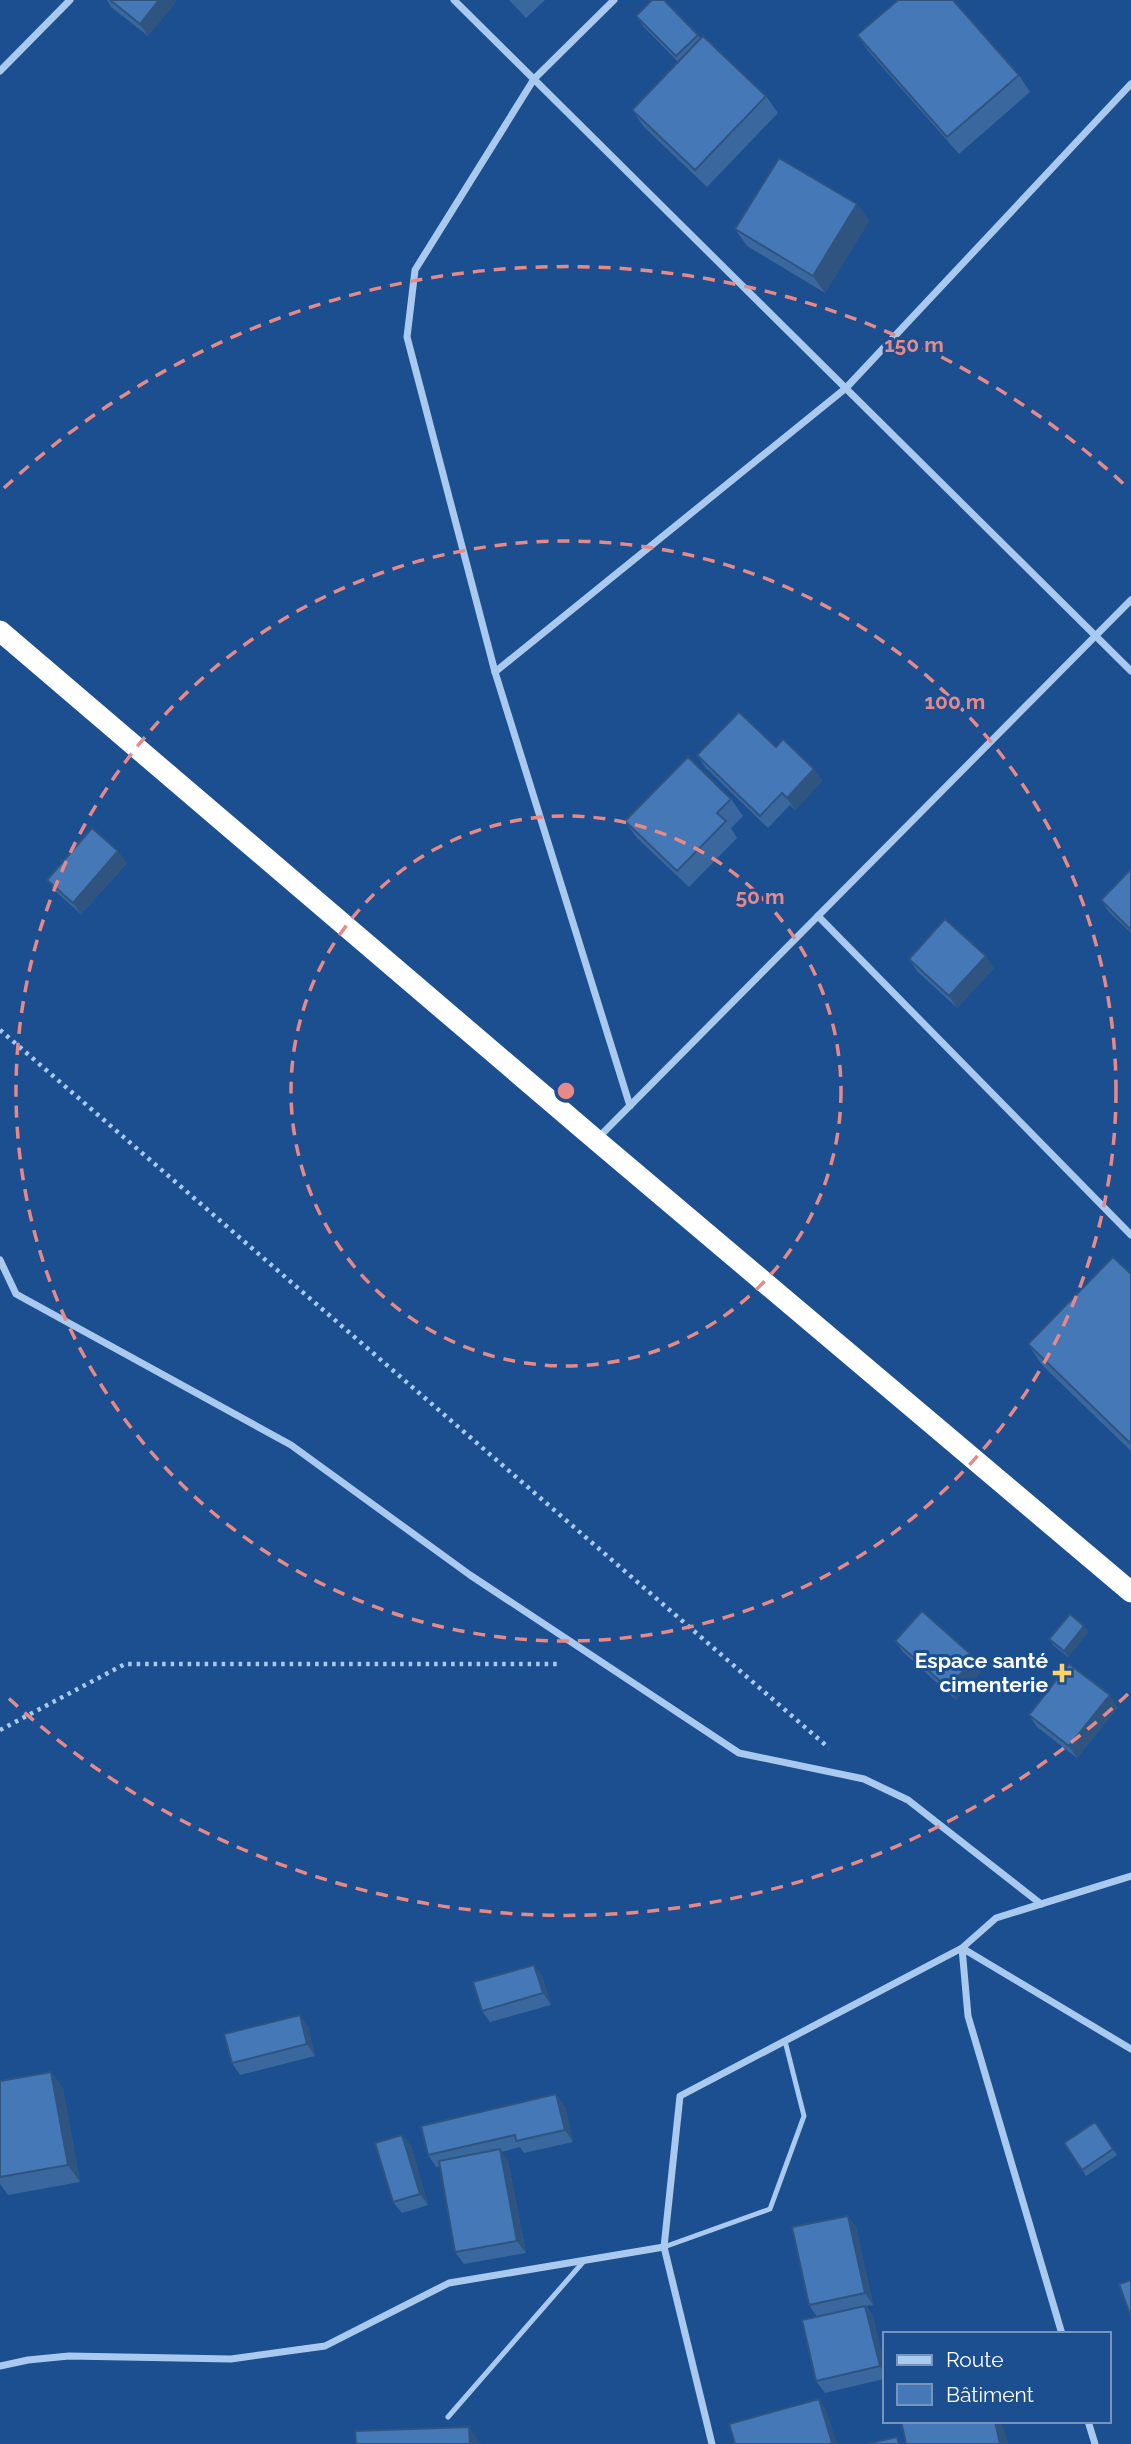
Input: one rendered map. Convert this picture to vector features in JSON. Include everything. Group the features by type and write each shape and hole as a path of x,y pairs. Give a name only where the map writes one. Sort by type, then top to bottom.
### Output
{"highway":[{"path":"0,631 1131,1592"}],"street":[{"path":"0,71 70,0"},
{"path":"454,0 1131,671"},
{"path":"614,0 534,79 415,270 407,337 495,672 630,1106"},
{"path":"495,672 846,388 1131,84"},
{"path":"596,1140 1131,600"},
{"path":"818,916 1131,1235"},
{"path":"0,1260 16,1293 291,1446 470,1575 739,1753 864,1779 908,1800 1041,1904"},
{"path":"712,2444 664,2247 680,2096 962,1948 996,1918 1131,1876"},
{"path":"962,1948 1131,2049"},
{"path":"962,1948 968,2016 1061,2332"},
{"path":"0,2367 28,2360 69,2356 231,2358 324,2346 449,2283 664,2247"},
{"path":"1089,2423 1095,2444"}],"lane":[{"path":"664,2247 771,2209 804,2116 785,2041"},
{"path":"449,2417 586,2259"}],"path":[{"path":"0,1030 864,1779"},
{"path":"0,1730 125,1664 604,1664"}],"building":[{"path":"110,0 159,0 140,24"},
{"path":"652,0 664,0 698,35 676,56 636,16"},
{"path":"898,0 953,0 1019,75 947,137 857,35"},
{"path":"703,36 766,96 695,170 632,110"},
{"path":"779,158 857,204 813,276 735,229"},
{"path":"739,712 776,747 783,739 814,769 787,798 782,793 760,816 697,755"},
{"path":"688,757 731,799 717,813 726,821 677,871 625,821"},
{"path":"92,828 118,851 73,903 47,880"},
{"path":"1131,869 1131,930 1101,900"},
{"path":"945,919 986,956 949,996 909,959"},
{"path":"1113,1257 1131,1274 1131,1444 1028,1344"},
{"path":"922,1611 975,1658 948,1688 895,1641"},
{"path":"1070,1614 1084,1626 1064,1651 1049,1639"},
{"path":"1069,1664 1110,1695 1069,1746 1029,1715"},
{"path":"534,1965 543,1993 482,2011 473,1982"},
{"path":"300,2015 307,2044 232,2063 224,2034"},
{"path":"51,2072 68,2165 0,2177 0,2081"},
{"path":"556,2094 565,2130 516,2141 515,2135 428,2155 421,2126"},
{"path":"1095,2122 1113,2149 1082,2170 1064,2143"},
{"path":"402,2135 420,2194 393,2202 375,2143"},
{"path":"500,2149 517,2241 455,2252 439,2161"},
{"path":"848,2216 865,2293 809,2305 792,2227"},
{"path":"1131,2280 1131,2317 1119,2284"},
{"path":"865,2306 880,2366 816,2381 802,2320"},
{"path":"819,2399 832,2443 735,2444 729,2424"},
{"path":"901,2423 995,2423 1000,2444 906,2444"},
{"path":"469,2427 470,2444 356,2444 355,2431"},
{"path":"897,2437 899,2444 866,2444"}],"place":[{"name":"Espace santé cimenterie","path":"1062,1673"}]}
